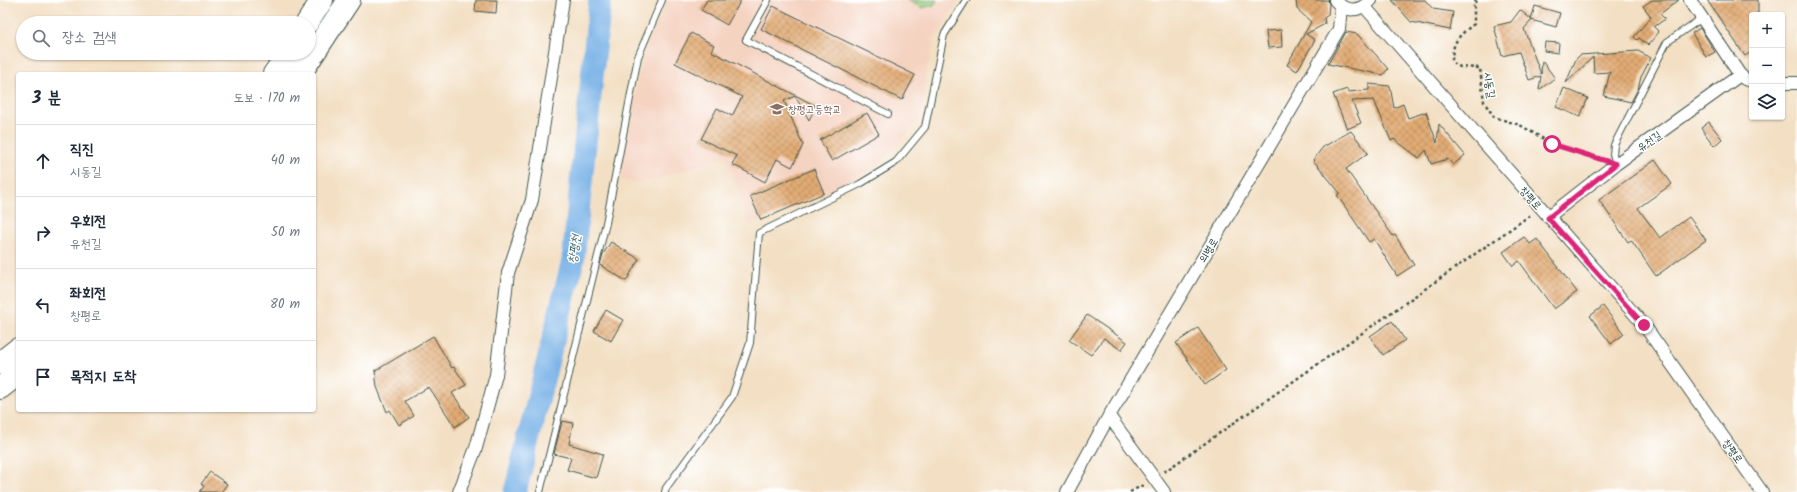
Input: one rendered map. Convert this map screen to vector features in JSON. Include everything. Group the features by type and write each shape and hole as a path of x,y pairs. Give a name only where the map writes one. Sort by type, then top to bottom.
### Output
{"highway":[{"path":"312,16 322,0"},
{"path":"316,50 349,0"},
{"path":"275,72 283,60"},
{"path":"301,72 309,60"},
{"path":"0,363 16,351"},
{"path":"0,388 16,376"}],"street":[{"path":"459,492 476,448 496,375 508,273 532,200 550,75 563,0"},
{"path":"1690,0 1740,75 1749,80"},
{"path":"1338,3 1354,10 1367,3"},
{"name":"의병로","path":"1067,492 1109,416 1339,29 1338,3"},
{"name":"창평로","path":"1367,3 1544,213 1644,325 1762,492"},
{"name":"유천길","path":"1544,213 1616,164 1740,75"},
{"path":"1785,83 1797,83"},
{"path":"1109,416 1164,492"}],"lane":[{"path":"540,492 606,223 638,57 662,0"},
{"path":"768,0 746,40 888,114"},
{"path":"665,492 666,488 732,397 750,343 759,233 860,184 896,162 925,127 944,35 966,0"},
{"path":"1616,164 1613,154 1614,145 1668,42 1702,18"}],"path":[{"name":"시동길","path":"1476,0 1474,5 1474,24 1458,36 1452,52 1452,62 1460,67 1480,68 1484,102 1494,117 1520,125 1552,144 1616,164"},
{"path":"1130,492 1155,479 1544,213"}],"shaded area":[{"name":"창평고등학교","path":"666,0 959,0 935,38 926,73 924,98 919,120 877,167 813,200 750,225 726,157 642,183 618,179 643,56"}],"green space":[{"path":"907,0 937,0 934,5 922,8"}],"building":[{"path":"476,0 497,0 496,13 475,11"},
{"path":"707,0 741,0 727,25 701,10"},
{"path":"1296,0 1328,0 1329,5 1328,15 1324,18 1325,24 1306,34 1315,40 1297,71 1287,65 1311,22 1297,9"},
{"path":"1392,0 1425,0 1433,9 1453,12 1450,30 1411,22"},
{"path":"1652,0 1679,0 1660,14 1665,19 1654,27 1659,32 1648,45 1639,38 1637,40 1634,37 1651,17 1643,6"},
{"path":"1707,0 1758,0 1758,12 1749,12 1749,53 1745,56"},
{"path":"773,6 915,75 902,100 761,29"},
{"path":"1535,6 1560,13 1556,27 1531,20"},
{"path":"1520,10 1532,20 1524,29 1541,74 1542,61 1555,78 1539,90 1541,76 1529,80 1519,52 1502,56 1494,26 1511,22"},
{"path":"1700,28 1715,52 1706,57 1692,33"},
{"path":"1281,30 1282,47 1268,48 1266,31"},
{"path":"1346,32 1357,34 1377,56 1388,69 1383,75 1328,64"},
{"path":"691,33 714,45 711,51 816,106 809,120 795,96 784,101 803,145 792,167 777,159 765,182 732,164 737,156 701,139 717,108 732,116 742,97 675,63"},
{"path":"1545,42 1559,43 1558,53 1544,51"},
{"path":"1638,51 1651,58 1641,77 1638,89 1631,102 1604,96 1610,72 1594,73 1593,57 1566,83 1576,59 1580,55"},
{"path":"1369,84 1390,86 1394,108 1403,104 1408,118 1426,112 1437,143 1439,124 1465,155 1453,165 1448,159 1431,164 1426,150 1419,158 1394,139 1391,141 1374,100 1352,101 1361,123 1347,129 1333,94 1347,89 1348,92 1369,90"},
{"path":"1564,88 1588,98 1580,117 1556,107"},
{"path":"867,113 879,134 832,161 820,140"},
{"path":"1709,122 1722,139 1714,146 1701,128"},
{"path":"1351,131 1368,153 1346,169 1393,236 1395,235 1414,265 1397,276 1374,239 1369,242 1337,195 1340,193 1313,160 1323,147"},
{"path":"1655,160 1672,184 1638,208 1660,238 1689,217 1706,240 1656,276 1631,240 1628,242 1599,200"},
{"path":"814,169 824,193 761,220 750,196"},
{"path":"1524,237 1530,244 1537,239 1577,292 1554,309 1519,261 1513,266 1503,252"},
{"path":"611,242 639,259 626,281 600,265 603,254"},
{"path":"1603,306 1624,334 1611,344 1590,316"},
{"path":"606,310 623,320 611,341 594,331"},
{"path":"1087,315 1127,342 1121,350 1104,338 1091,355 1069,340"},
{"path":"1392,321 1405,340 1383,355 1370,336"},
{"path":"1198,328 1226,370 1205,385 1176,343"},
{"path":"433,336 452,368 454,367 466,385 452,393 469,417 455,427 429,387 405,401 414,416 399,425 390,410 387,412 377,387 375,371"},
{"path":"562,421 573,423 569,444 603,454 596,478 567,470 571,458 554,454"},
{"path":"210,472 227,484 221,492 200,492 204,486 201,484"}],"waterway":[{"name":"창평천","path":"515,492 573,260 600,0"}],"place":[{"name":"창평고등학교","path":"777,109"}],"route":[{"path":"1552,144 1616,164 1548,218 1644,325"}]}
